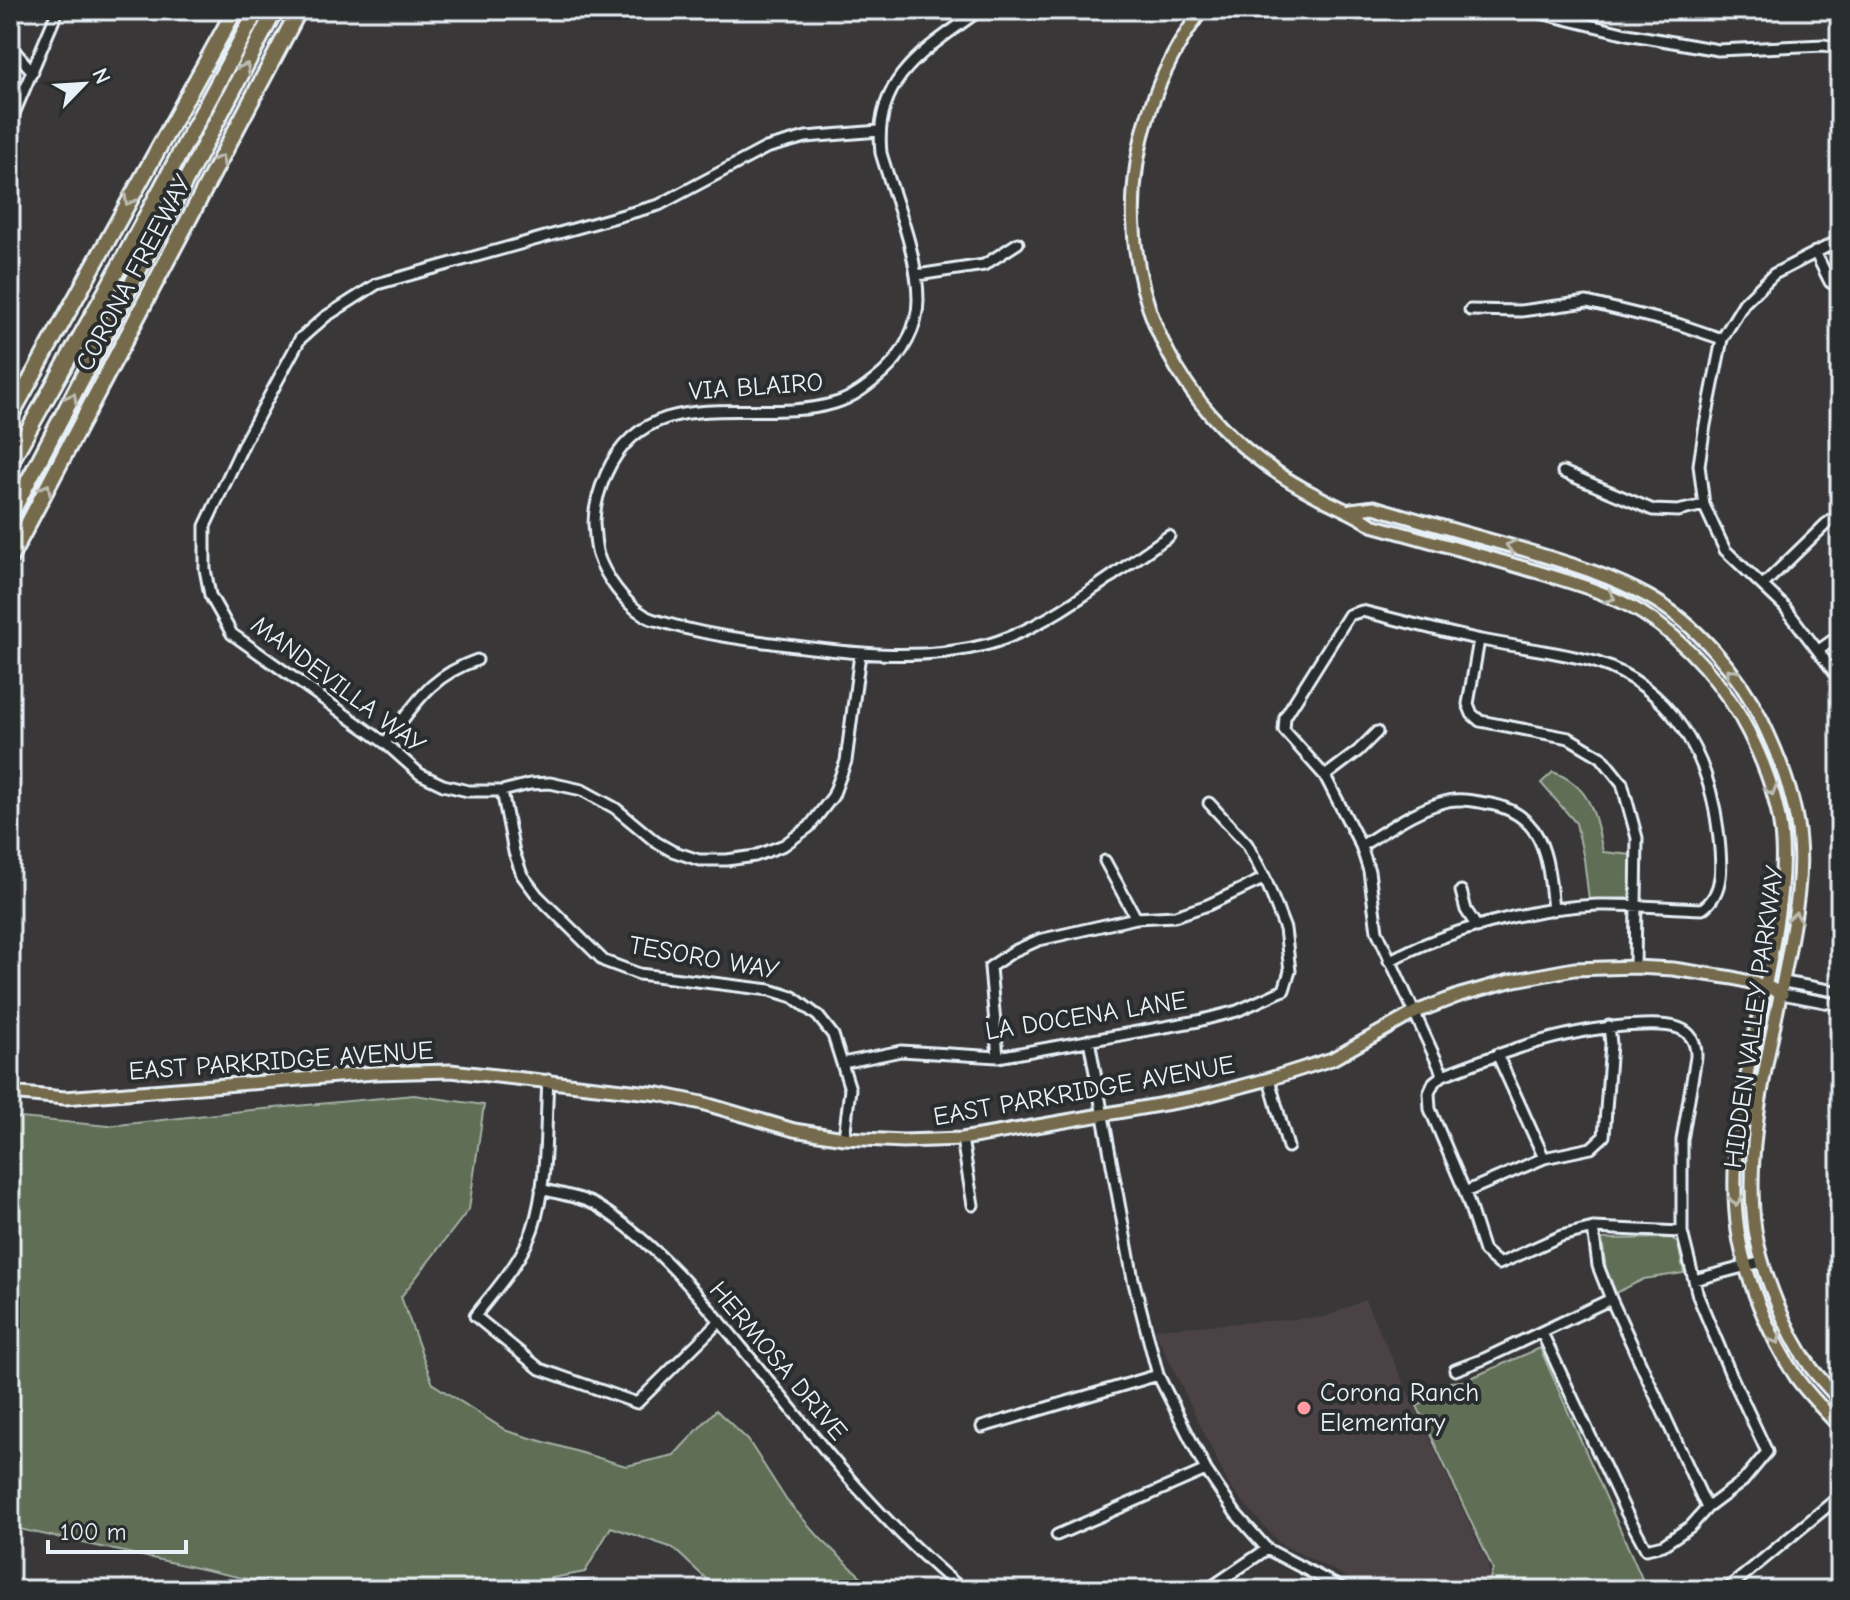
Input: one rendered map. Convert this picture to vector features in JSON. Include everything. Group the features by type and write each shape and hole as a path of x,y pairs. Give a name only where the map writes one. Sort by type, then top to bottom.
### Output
{"highway":[{"name":"CORONA FREEWAY","path":"10,417 235,10"},
{"path":"10,463 257,10"},
{"path":"10,516 275,10"},
{"name":"CORONA FREEWAY","path":"10,558 299,10"}],"main road":[{"name":"HIDDEN VALLEY PARKWAY","path":"1202,10 1167,65 1151,99 1136,162 1134,231 1139,269 1149,304 1176,365 1197,397 1222,427 1287,480 1321,499 1351,510 1372,525 1576,584 1643,613 1680,642 1713,678 1737,709 1755,745 1772,788 1782,842 1781,890 1736,1138 1737,1219 1747,1266 1770,1328 1797,1378 1840,1427"},
{"name":"HIDDEN VALLEY PARKWAY","path":"1351,510 1374,507 1582,567 1624,584 1652,599 1691,629 1752,701 1771,738 1788,783 1799,840 1799,892 1753,1140 1755,1230 1762,1262 1785,1321 1811,1368 1840,1401"},
{"name":"EAST PARKRIDGE AVENUE","path":"10,1093 65,1098 390,1072 451,1071 659,1094 794,1130 844,1138 903,1141 962,1139 1193,1099 1269,1079 1332,1059 1416,1012 1460,995 1510,981 1574,969 1635,967 1703,974 1783,988"}],"street":[{"path":"10,123 58,10"},
{"name":"VIA BLAIRO","path":"980,10 912,59 896,80 886,101 879,131 881,153 917,275 918,305 909,336 895,362 865,388 836,403 801,409 686,412 653,423 631,439 611,463 599,491 594,519 598,555 618,590 644,616 698,633 860,654 944,653 992,643 1066,606 1169,536"},
{"path":"1528,10 1627,34 1718,50 1824,45 1840,48"},
{"path":"10,46 33,72"},
{"name":"MANDEVILLA WAY","path":"860,654 846,761 833,796 809,827 784,845 769,850 727,860 699,860 656,842 615,808 582,790 550,783 502,791 468,791 443,785 420,774 385,743 232,634 210,595 205,569 205,526 245,441 300,339 325,317 377,284 659,205 766,148 806,137 879,131"},
{"path":"1840,240 1774,274 1744,303 1722,339 1699,465 1704,505 1725,550 1763,585 1819,650 1840,680"},
{"path":"917,275 984,265 1018,243"},
{"path":"1815,252 1830,282 1840,288"},
{"path":"1470,310 1521,311 1587,302 1678,324 1722,339"},
{"path":"1563,472 1653,510 1678,511 1704,505"},
{"path":"1763,585 1840,514"},
{"path":"1389,961 1413,948 1477,927 1553,910 1597,905 1702,909 1714,901 1719,888 1721,857 1705,771 1667,705 1631,679 1596,663 1479,640 1362,611 1349,615 1285,717 1284,730 1325,776 1361,846 1369,871 1377,931 1389,961 1416,1012 1443,1075"},
{"path":"1819,650 1840,635"},
{"path":"1479,640 1468,704 1472,714 1480,721 1569,738 1601,757 1622,783 1637,838 1635,967"},
{"path":"385,743 432,683 453,668 477,660"},
{"path":"1325,776 1377,732"},
{"name":"TESORO WAY","path":"502,791 514,852 522,875 537,895 604,961 639,974 770,990 793,997 818,1016 833,1035 850,1089 844,1138"},
{"path":"1361,846 1418,813 1448,801 1495,804 1523,818 1540,837 1547,856 1553,910"},
{"path":"998,1057 990,967 1014,951 1039,940 1136,918 1175,916 1208,905 1265,878 1247,844 1209,803"},
{"path":"1105,861 1136,918"},
{"name":"LA DOCENA LANE","path":"843,1063 901,1051 998,1057 1237,1011 1284,990 1290,971 1285,929 1265,878"},
{"path":"1461,891 1466,910 1477,927"},
{"path":"1783,988 1840,992"},
{"path":"1783,988 1840,1005"},
{"path":"1542,1333 1646,1549 1663,1545 1691,1526 1707,1508 1743,1481 1767,1452 1731,1375 1694,1280 1682,1232 1682,1140 1696,1057 1696,1045 1691,1035 1679,1028 1657,1025 1609,1026 1550,1037 1443,1075 1434,1082 1429,1093 1430,1109 1465,1192 1484,1251 1499,1264 1561,1236 1593,1228 1682,1232"},
{"path":"1465,1192 1544,1158 1591,1148 1604,1136 1611,1044 1609,1026"},
{"path":"1089,1040 1133,1279 1158,1375 1206,1470 1236,1514 1267,1549 1345,1590"},
{"path":"1497,1054 1544,1158"},
{"path":"1269,1079 1288,1147"},
{"path":"548,1080 541,1189 533,1228 522,1252 475,1316 540,1369 637,1403 720,1321"},
{"path":"962,1139 973,1205"},
{"name":"HERMOSA DRIVE","path":"541,1189 596,1205 638,1235 720,1321 840,1470 885,1518 963,1590"},
{"path":"1593,1228 1598,1266 1611,1299 1707,1508"},
{"path":"1694,1280 1762,1262"},
{"path":"1455,1370 1611,1299"},
{"path":"982,1427 1158,1375"},
{"path":"1057,1535 1206,1470"},
{"path":"1726,1590 1840,1496"},
{"path":"1207,1590 1267,1549"},
{"path":"545,1590 568,1586 601,1590"}],"shaded area":[{"name":"Corona Ranch Elementary","path":"1365,1300 1488,1564 1489,1579 1453,1583 1451,1590 1380,1590 1359,1583 1279,1543 1230,1487 1154,1329 1325,1317"}],"green space":[{"path":"1553,772 1576,785 1584,794 1594,815 1603,852 1632,855 1632,893 1629,898 1589,900 1576,823 1541,783"},
{"path":"414,1095 484,1105 469,1209 401,1297 433,1384 507,1431 626,1466 674,1455 716,1410 748,1440 787,1501 820,1538 875,1590 718,1590 673,1548 611,1527 585,1572 541,1580 513,1590 297,1590 10,1527 10,1117 109,1126"},
{"path":"1672,1238 1678,1244 1684,1273 1644,1279 1616,1293 1606,1269 1602,1239"},
{"path":"1540,1348 1647,1590 1458,1590 1460,1585 1489,1581 1493,1569 1417,1406 1446,1393 1450,1382 1464,1381"}],"place":[{"name":"Corona Ranch Elementary","path":"1304,1408"}]}
